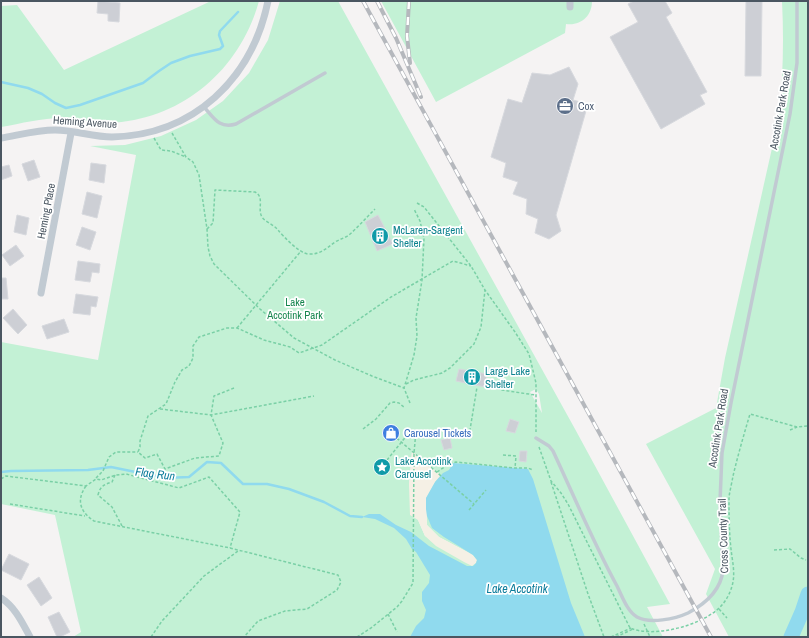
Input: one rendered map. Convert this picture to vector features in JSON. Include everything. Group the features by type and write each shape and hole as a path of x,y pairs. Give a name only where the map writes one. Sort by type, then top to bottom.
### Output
{"street":[{"name":"Heming Avenue","path":"1,138 39,131 56,130 112,137 136,135 178,121 204,107 224,89 248,58 261,31 268,1"},
{"name":"Heming Place","path":"41,293 71,133"},
{"path":"1,598 12,607 18,615 30,637"}],"lane":[{"name":"Accotink Park Road","path":"644,619 666,619 676,617 693,610 708,600 720,585 722,579 723,570 720,502 722,453 790,114 797,63 797,1"},
{"path":"204,107 217,121 223,125 229,126 236,124 325,73"},
{"path":"536,438 549,446 552,451 609,571 631,612 644,619"}],"path":[{"path":"169,125 174,138 186,157"},
{"path":"150,131 161,150 171,151 186,157 193,162 199,175 207,229 208,247 214,264 294,338 313,349 358,370 404,388"},
{"path":"207,229 213,223 215,190 255,192 260,198 260,215 263,220 274,225 300,251 307,254 317,254 326,250 348,235 375,209"},
{"path":"417,203 424,207 471,266 485,290 529,354 536,383 536,438"},
{"path":"410,404 404,388 414,355 417,336 416,318 422,280 424,238 420,222 414,209"},
{"path":"237,328 300,251"},
{"path":"138,452 140,440 148,416 166,404 175,382 182,370 189,366 193,358 193,346 199,337 227,328 237,328 264,340 290,347 299,353 322,345 391,297 453,262 471,266"},
{"path":"406,384 414,380 442,373 450,368 474,344 481,327 485,290"},
{"path":"487,386 535,395"},
{"path":"469,436 477,387"},
{"path":"85,516 81,503 81,494 86,486 96,479 103,471 109,458 116,452 138,452 145,458 157,454 165,468 195,458 219,456 222,443 211,415 214,396 234,388"},
{"path":"160,409 211,415 314,396"},
{"path":"363,429 376,419 390,403 399,403 405,408"},
{"name":"Cross County Trail","path":"632,629 647,633 669,632 681,629 705,617 718,608 727,597 733,582 729,494 740,447 750,414 797,427 808,426"},
{"path":"790,430 797,427"},
{"path":"357,637 397,607 413,583 414,453 416,431"},
{"path":"387,460 408,434"},
{"path":"393,436 474,504"},
{"path":"539,446 588,594 604,637"},
{"path":"503,455 516,456 515,468"},
{"path":"437,472 449,464 456,462 528,468 533,470"},
{"path":"96,479 100,480 115,475 126,474 178,488 209,477 240,512 230,548"},
{"path":"115,475 112,482 106,483 102,486 98,494 112,507 122,527"},
{"path":"1,479 6,476 86,486"},
{"path":"551,481 562,493 608,585 632,629"},
{"path":"469,510 486,490"},
{"path":"10,504 85,516 94,521 230,548 338,575 342,582 337,590 307,609 285,611 258,621 244,637"},
{"path":"774,550 790,549 806,560"},
{"path":"151,637 162,621 204,576 238,551"},
{"path":"718,608 727,618"},
{"path":"387,614 397,632"},
{"path":"644,619 644,626 650,637"},
{"path":"611,637 632,629"},
{"path":"616,637 632,629"}],"green space":[{"path":"211,1 259,1 250,26 238,49 222,69 204,87 184,101 161,112 136,120 104,123 67,118 50,118 1,127 1,6 17,5 64,70"},
{"name":"Lake Accotink Park","path":"280,1 338,1 670,604 647,607 663,637 73,637 81,632 55,515 1,504 1,342 98,360 136,155 90,146 125,145 161,136 196,120 223,101 249,73 268,40","holes":["536,389 539,394 542,413 530,392","412,452 435,482 426,498 427,525 439,537 473,555 425,536 418,520 409,485"]},
{"path":"381,1 592,1 590,11 585,19 581,22 566,24 565,33 436,102"},
{"path":"782,1 808,1 808,637 729,637 706,594 715,569 646,444 716,408 725,358 779,117 783,59"}],"sand":[{"path":"412,451 441,475 435,482 426,498 427,525 439,537 473,555 477,560 472,566 436,546 425,536 418,520 410,515 409,485"}],"water":[{"name":"Lake Accotink","path":"453,463 528,469 533,479 571,603 585,637 410,637 416,626 424,618 426,610 422,601 422,592 429,583 430,575 416,552 412,549 406,539 394,528 375,519 362,517 369,514 380,514 396,525 411,532 429,546 467,566 473,566 477,560 473,555 432,528 427,516 426,498 435,482 443,473 449,470"}],"building":[{"path":"98,1 120,3 119,22 108,21 108,14 97,13"},
{"path":"634,1 665,1 672,13 666,17 707,92 700,95 705,104 661,129 610,37 638,22 628,4"},
{"path":"746,1 762,1 761,76 745,76"},
{"path":"569,67 578,84 573,100 588,104 556,215 561,231 549,239 535,233 538,219 526,214 527,199 513,194 518,182 503,177 506,163 491,157 508,99 522,103 532,73 550,75"},
{"path":"34,160 40,177 28,181 22,164"},
{"path":"91,163 106,165 104,183 89,180"},
{"path":"9,165 12,176 1,180 1,167"},
{"path":"87,192 102,196 97,218 82,214"},
{"path":"17,215 29,218 26,235 14,232"},
{"name":"McLaren-Sargent Shelter","path":"378,215 393,244 377,251 365,222"},
{"path":"82,227 96,232 90,250 76,245"},
{"path":"16,245 24,256 10,266 2,255"},
{"path":"78,261 100,264 99,273 92,272 90,282 75,280"},
{"path":"1,278 6,278 8,299 1,299"},
{"path":"76,294 98,297 96,307 91,306 90,315 73,313"},
{"path":"13,309 27,325 18,334 3,318"},
{"path":"64,319 69,332 47,339 42,326"},
{"name":"Large Lake Shelter","path":"459,369 487,374 485,387 456,381"},
{"path":"510,419 519,422 515,433 506,431"},
{"path":"450,438 452,448 444,450 441,440"},
{"path":"520,451 527,451 526,462 519,461"},
{"path":"9,554 29,564 21,580 1,570"},
{"path":"39,577 52,598 41,606 27,585"},
{"path":"59,612 70,632 57,637 48,617"}],"waterway":[{"path":"1,82 28,88 42,94 55,103 66,108 80,105 143,83 171,63 190,56 220,49 223,46 219,35 220,31 238,12"},
{"name":"Flag Run","path":"1,472 88,470 111,467 165,478 189,477 207,462 221,463 243,484 267,484 289,489 324,502 350,516 362,517"},
{"path":"791,637 808,594"}],"railway":[{"path":"363,1 711,637"},
{"path":"377,1 396,38 421,97"},
{"path":"409,1 407,36 410,63"}],"place":[{"name":"Cox","path":"565,106"},
{"name":"McLaren-Sargent Shelter","path":"380,236"},
{"name":"Large Lake Shelter","path":"472,377"},
{"name":"Carousel Tickets","path":"391,433"},
{"name":"Lake Accotink Carousel","path":"382,467"}]}
